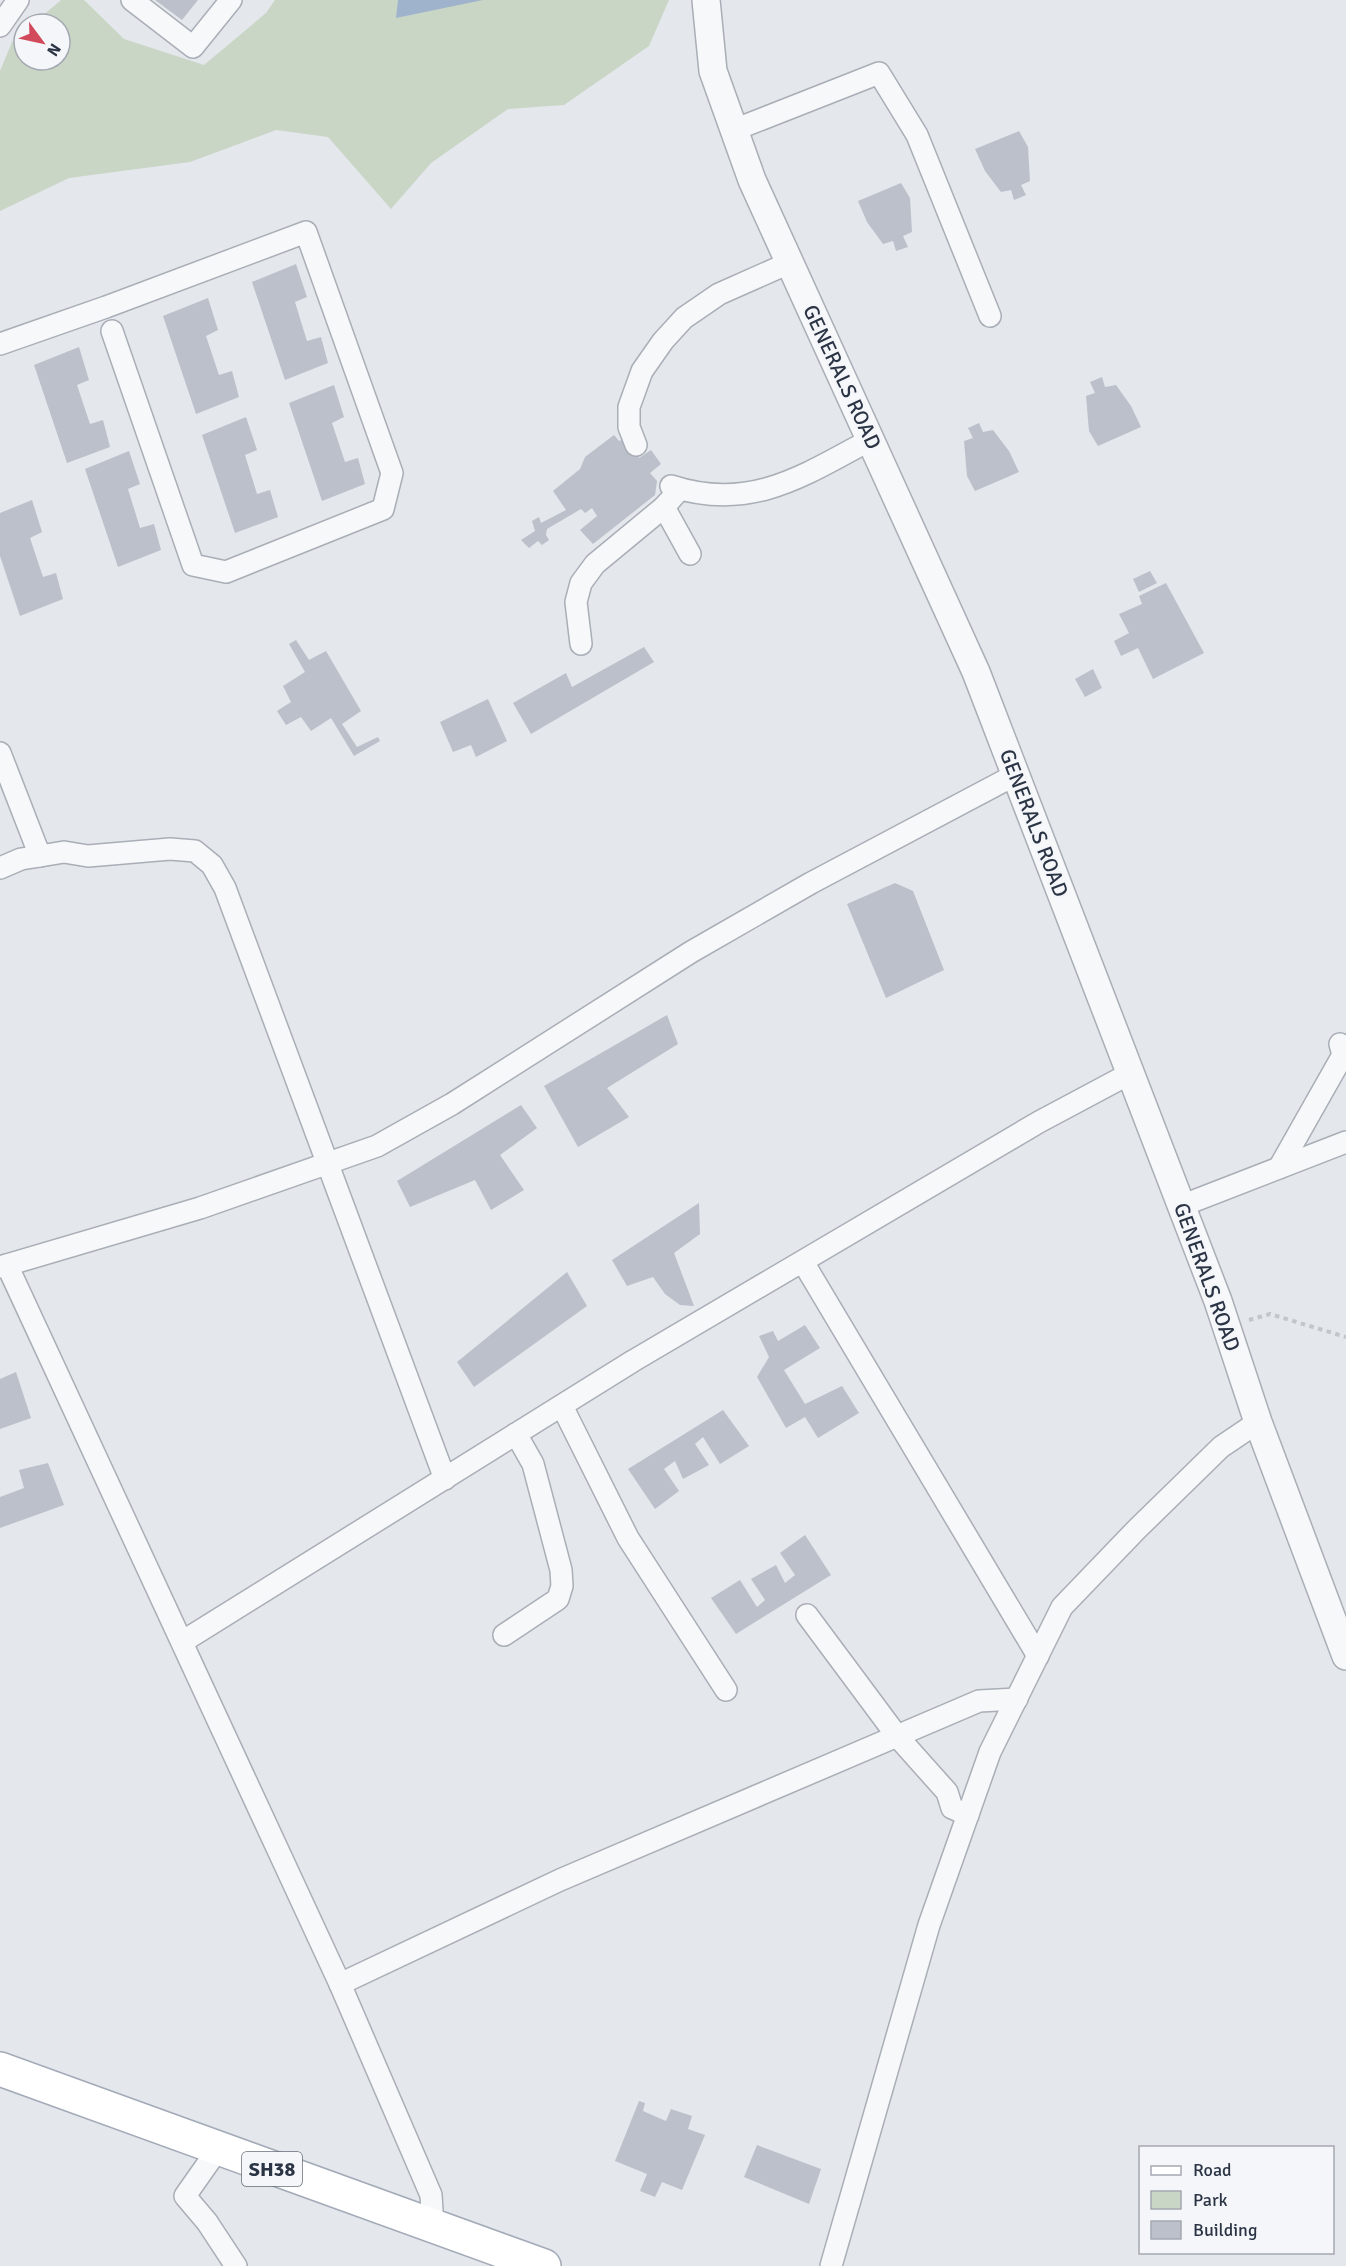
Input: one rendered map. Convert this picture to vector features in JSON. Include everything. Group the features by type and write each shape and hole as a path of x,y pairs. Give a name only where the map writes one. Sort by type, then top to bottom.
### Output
{"main road":[{"name":"SH38","path":"0,2069 544,2266"}],"street":[{"path":"0,26 18,0"},
{"path":"132,0 193,47 231,0"},
{"name":"GENERALS ROAD","path":"706,0 713,71 752,180 976,672 1181,1206 1226,1326 1258,1422 1346,1656"},
{"path":"734,130 879,73 917,135 990,316"},
{"path":"0,344 306,232 392,473 383,508 226,572 193,565 112,331"},
{"path":"636,445 629,427 628,407 642,371 663,341 684,318 718,294 789,263"},
{"path":"581,644 576,602 581,583 595,564 664,507 676,487 696,494 726,496 762,490 797,479 870,440"},
{"path":"664,507 690,554"},
{"path":"0,753 40,856"},
{"path":"433,2227 430,2194 340,1984 182,1642 4,1266 200,1208 377,1146 452,1104 691,952 811,883 1015,775"},
{"path":"0,868 21,859 64,852 88,856 170,849 195,851 212,865 225,888 445,1479"},
{"path":"1279,1168 1343,1054 1340,1044"},
{"path":"182,1642 633,1361 1039,1122 1129,1074"},
{"path":"1181,1206 1346,1142"},
{"path":"803,1262 1038,1656"},
{"path":"562,1406 628,1538 726,1690"},
{"path":"831,2266 929,1925 990,1752 1062,1607 1221,1447 1258,1422"},
{"path":"504,1635 558,1599 562,1586 561,1570 533,1464 516,1434"},
{"path":"807,1615 897,1736 947,1792 952,1808 968,1815"},
{"path":"340,1984 560,1880 979,1701 1017,1699"},
{"path":"219,2149 185,2196 207,2222 236,2266"}],"path":[{"path":"1226,1326 1270,1314 1346,1337"}],"green space":[{"path":"61,0 84,0 124,39 204,65 266,13 275,0 669,0 649,46 564,105 508,109 431,163 391,209 328,137 276,130 190,162 69,178 0,211 0,71 12,42 12,72 72,72 72,12 47,12"}],"water":[{"path":"398,0 483,0 396,18"}],"building":[{"path":"155,0 198,0 182,20"},
{"path":"1019,131 1028,147 1030,181 1021,185 1026,195 1014,200 1011,190 1001,192 985,171 975,149"},
{"path":"901,183 910,198 912,232 903,236 908,247 896,251 893,241 883,244 867,222 858,201"},
{"path":"296,264 307,297 295,302 307,341 321,337 328,363 285,380 252,282"},
{"path":"208,298 218,330 206,336 219,375 232,371 239,397 196,414 163,316"},
{"path":"79,347 89,380 77,385 90,424 103,420 110,447 67,463 34,365"},
{"path":"1102,377 1105,387 1116,385 1131,406 1141,427 1098,446 1089,431 1086,396 1095,393 1090,382"},
{"path":"334,385 344,417 332,423 345,462 358,458 365,484 322,501 289,403"},
{"path":"246,417 257,450 245,455 257,494 270,490 278,517 235,533 202,435"},
{"path":"979,423 983,432 993,430 1009,451 1019,472 975,491 967,476 964,441 973,438 968,428"},
{"path":"614,435 619,441 624,439 639,458 651,450 661,464 650,473 657,481 655,495 593,544 580,530 597,516 592,508 585,513 581,509 547,529 546,535 549,540 542,545 538,541 529,548 521,540 535,531 532,521 539,517 541,523 566,510 553,491 580,469 585,457"},
{"path":"129,451 140,484 128,489 140,528 154,524 161,550 118,567 85,469"},
{"path":"32,500 42,532 30,538 43,577 56,573 63,599 20,616 0,556 0,513"},
{"path":"1150,571 1157,583 1139,592 1133,579"},
{"path":"1166,583 1204,653 1153,679 1138,648 1121,656 1114,641 1129,633 1119,614 1142,604 1139,596"},
{"path":"296,640 309,660 326,651 361,711 342,724 357,747 378,737 380,741 354,756 331,718 311,731 301,717 286,725 277,711 291,702 283,686 305,672 289,644"},
{"path":"644,647 654,662 531,734 513,703 566,673 572,687"},
{"path":"1093,669 1102,688 1085,697 1075,679"},
{"path":"488,699 507,741 476,757 471,745 453,752 440,722"},
{"path":"895,883 913,891 944,970 886,998 847,904"},
{"path":"667,1015 678,1044 607,1088 629,1117 578,1147 544,1086"},
{"path":"521,1105 537,1128 500,1155 524,1190 491,1210 475,1180 410,1207 397,1181"},
{"path":"699,1203 700,1234 674,1253 694,1306 680,1305 665,1294 653,1277 627,1286 612,1260"},
{"path":"567,1272 587,1306 474,1387 457,1362"},
{"path":"805,1325 820,1348 784,1370 805,1404 842,1386 859,1413 818,1438 805,1417 786,1428 757,1377 769,1357 759,1336 773,1331 778,1341"},
{"path":"16,1372 31,1418 0,1429 0,1379"},
{"path":"723,1410 749,1446 720,1464 703,1437 695,1444 709,1465 683,1479 675,1461 664,1469 679,1491 655,1509 628,1469"},
{"path":"48,1463 64,1505 0,1528 0,1497 24,1488 19,1470"},
{"path":"805,1535 831,1575 736,1634 711,1598 740,1580 757,1607 765,1600 751,1579 776,1565 785,1583 795,1575 780,1553"},
{"path":"639,2101 645,2103 643,2111 666,2121 671,2109 692,2116 688,2129 705,2135 682,2190 662,2182 655,2197 640,2191 647,2174 615,2161"},
{"path":"757,2145 821,2169 809,2204 744,2177"}]}
